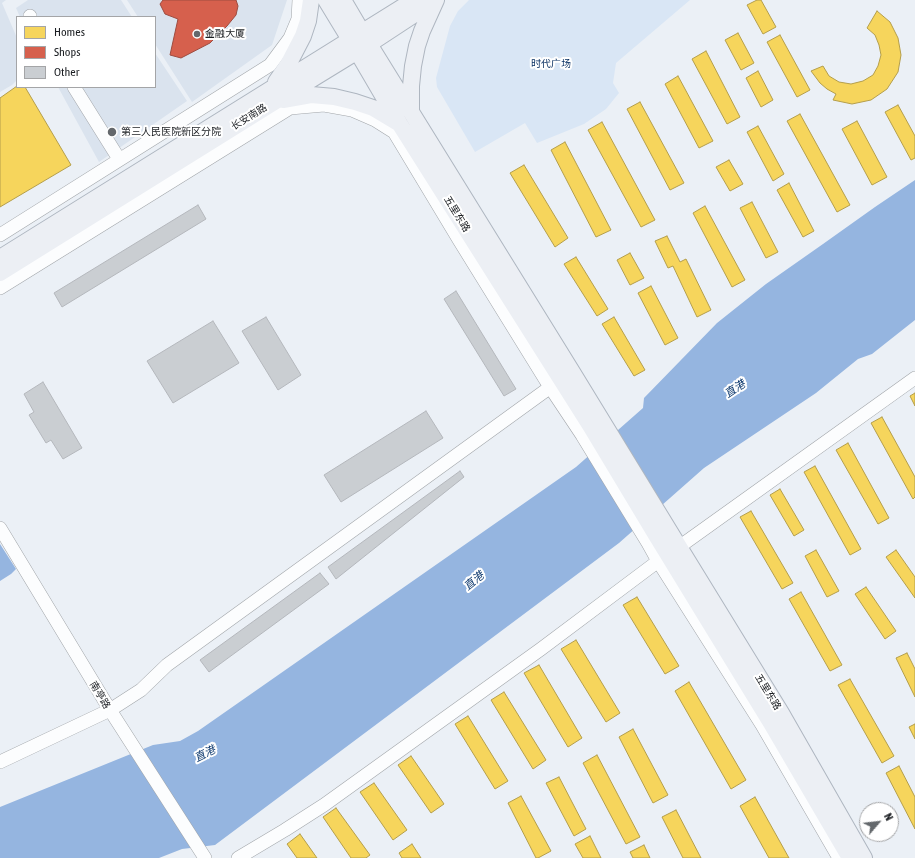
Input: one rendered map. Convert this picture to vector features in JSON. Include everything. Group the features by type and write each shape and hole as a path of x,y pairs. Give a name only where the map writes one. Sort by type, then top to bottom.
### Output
{"main road":[{"path":"311,0 304,36 274,94 334,97 373,108 399,123"},
{"name":"五里东路","path":"326,0 360,41 411,110 562,379"},
{"name":"五里东路","path":"344,0 360,41 399,123 592,427 771,723 850,858"},
{"name":"长安南路","path":"360,41 414,0"},
{"path":"411,110 411,86 417,46 436,0"},
{"name":"长安南路","path":"0,258 360,41 436,0"},
{"name":"长安南路","path":"0,273 274,94"},
{"name":"五里东路","path":"668,554 781,713 864,858"}],"street":[{"path":"0,235 270,65 290,38 298,19 299,0"},
{"path":"75,88 119,159"},
{"path":"0,288 290,108 324,105 352,110 375,120 394,132 459,240 562,379 173,660 141,690 110,710 0,762"},
{"path":"238,858 285,830 324,804 541,649 668,554 915,378"},
{"name":"南亭路","path":"0,528 110,710 204,856"},
{"path":"668,554 762,725 838,858"}],"shaded area":[{"path":"0,0 6,0 2,3 16,36 16,81 0,92"},
{"path":"28,0 121,0 131,16 20,16 16,8"},
{"name":"金融大厦","path":"127,0 287,0 272,45 192,102 156,46 156,16 137,16"},
{"name":"第三人民医院新区分院","path":"156,54 187,101 99,162 59,88 156,88"}],"green space":[{"name":"时代广场","path":"469,0 690,0 616,63 613,83 619,93 606,109 584,124 537,143 525,123 475,152 437,87 436,78 450,26 458,11"}],"water":[{"name":"直港","path":"915,180 915,320 872,354 858,359 816,393 704,468 619,543 215,845 182,849 159,858 0,858 0,807 153,745 180,741 198,731 576,467 643,408 644,398 717,323 766,284"},
{"path":"0,544 16,569 0,581"}],"building: Homes":[{"path":"757,0 761,0 776,27 763,34 747,5"},
{"path":"877,11 890,22 898,38 901,55 898,72 887,89 871,100 852,104 833,100 836,94 820,83 811,71 823,66 829,76 839,82 851,84 863,81 873,75 878,66 881,55 875,35 867,28"},
{"path":"738,33 754,63 741,70 725,40"},
{"path":"780,35 810,90 797,97 767,42"},
{"path":"706,51 740,117 727,124 692,59"},
{"path":"758,71 773,100 761,107 746,78"},
{"path":"678,76 713,141 699,148 665,84"},
{"path":"16,87 16,88 26,88 71,165 0,207 0,98"},
{"path":"640,102 684,183 670,190 627,109"},
{"path":"898,105 915,136 915,158 911,160 885,112"},
{"path":"800,114 850,205 837,212 787,121"},
{"path":"857,121 887,177 872,185 842,129"},
{"path":"602,122 655,220 641,227 588,130"},
{"path":"758,126 784,174 773,181 747,132"},
{"path":"565,142 611,230 596,237 551,150"},
{"path":"729,160 743,184 730,191 716,167"},
{"path":"524,165 568,238 555,247 510,173"},
{"path":"789,183 814,231 803,237 777,190"},
{"path":"752,202 778,252 766,258 740,208"},
{"path":"705,206 745,280 732,287 693,213"},
{"path":"667,236 680,262 686,259 711,310 697,317 673,266 668,268 655,241"},
{"path":"630,253 644,278 630,285 617,260"},
{"path":"576,257 608,309 597,316 564,264"},
{"path":"651,286 678,338 665,345 638,293"},
{"path":"614,317 645,370 634,376 602,324"},
{"path":"915,393 915,406 910,396"},
{"path":"882,417 915,477 915,497 913,499 871,423"},
{"path":"848,443 889,518 878,524 836,450"},
{"path":"815,466 861,549 850,555 804,472"},
{"path":"780,489 804,530 794,536 770,495"},
{"path":"751,511 793,583 782,589 740,517"},
{"path":"816,550 839,591 827,597 805,556"},
{"path":"896,550 915,577 915,598 886,557"},
{"path":"866,587 896,631 885,639 855,594"},
{"path":"801,592 842,665 830,671 789,599"},
{"path":"637,597 679,666 665,674 623,605"},
{"path":"576,640 620,713 606,722 561,649"},
{"path":"907,653 915,669 915,697 896,658"},
{"path":"539,665 582,738 568,747 524,673"},
{"path":"850,679 894,756 882,763 838,685"},
{"path":"689,682 746,780 731,789 675,691"},
{"path":"504,692 546,760 533,769 491,700"},
{"path":"468,716 508,781 495,789 455,724"},
{"path":"915,724 915,739 909,727"},
{"path":"633,729 668,795 653,803 619,737"},
{"path":"597,755 640,837 626,844 583,763"},
{"path":"411,756 444,804 431,813 398,765"},
{"path":"899,766 915,797 915,829 886,773"},
{"path":"559,777 586,829 574,836 546,783"},
{"path":"374,783 407,830 393,840 360,792"},
{"path":"521,796 551,851 538,858 536,858 508,803"},
{"path":"755,797 789,858 769,858 740,806"},
{"path":"336,808 370,855 366,858 351,858 323,817"},
{"path":"676,810 701,858 683,858 662,817"},
{"path":"300,834 317,858 297,858 287,844"},
{"path":"590,836 601,858 583,858 575,844"},
{"path":"412,844 421,858 402,858 399,853"},
{"path":"644,845 650,858 633,858 630,852"}],"building: Shops":[{"name":"金融大厦","path":"163,0 236,0 238,6 236,15 210,43 181,58 170,55 178,19 165,14 160,4"}],"building: Other":[{"path":"198,205 206,219 62,307 54,293"},
{"path":"456,291 516,389 504,396 444,299"},
{"path":"266,317 301,375 278,390 242,331"},
{"path":"213,321 239,363 173,403 147,361"},
{"path":"43,382 82,448 63,459 51,440 46,443 29,415 34,412 24,394"},
{"path":"426,411 443,438 341,502 324,475"},
{"path":"460,471 464,477 336,579 328,567"},
{"path":"320,573 329,584 209,672 200,660"}],"place":[{"name":"金融大厦","path":"197,34"},
{"name":"第三人民医院新区分院","path":"112,132"}]}
